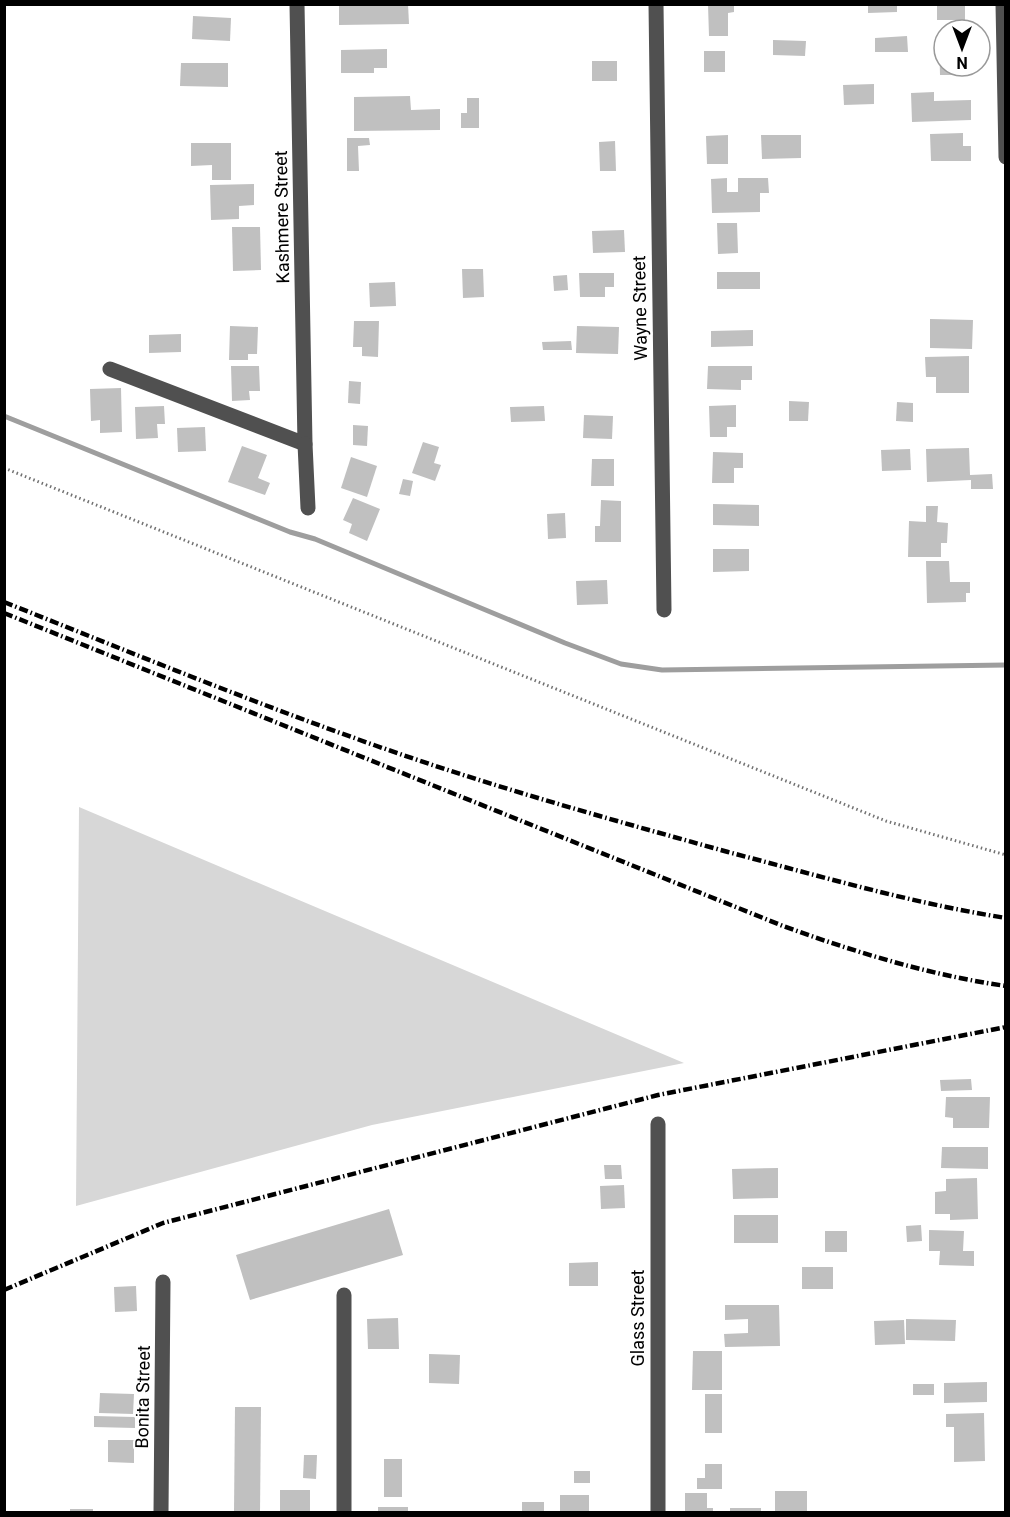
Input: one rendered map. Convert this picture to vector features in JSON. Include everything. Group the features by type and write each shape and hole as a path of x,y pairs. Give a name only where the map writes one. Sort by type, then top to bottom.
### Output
{"street":[{"name":"Kashmere Street","path":"297,4 308,508"},
{"name":"Wayne Street","path":"656,4 664,610"},
{"path":"1003,4 1005,157"},
{"path":"110,369 305,436"},
{"name":"Glass Street","path":"658,1124 658,1512"},
{"name":"Bonita Street","path":"161,1512 163,1282"},
{"path":"344,1295 344,1512"}],"path":[{"path":"4,468 886,821 1005,855"}],"shaded area":[{"path":"79,807 684,1063 372,1125 76,1206"}],"building":[{"path":"339,4 408,4 409,24 339,25"},
{"path":"708,4 734,4 734,12 728,13 728,36 709,36"},
{"path":"868,4 897,4 897,12 868,13"},
{"path":"937,4 965,4 965,18 937,18"},
{"path":"193,16 231,18 230,41 192,39"},
{"path":"907,36 908,52 875,52 875,38"},
{"path":"773,40 806,41 805,56 773,55"},
{"path":"387,49 387,68 374,68 374,73 341,73 341,50"},
{"path":"704,51 725,51 725,72 704,72"},
{"path":"592,61 617,61 617,81 592,81"},
{"path":"181,63 228,63 228,87 180,86"},
{"path":"874,84 874,104 844,105 843,85"},
{"path":"934,92 934,101 971,100 971,120 912,122 911,93"},
{"path":"410,96 411,110 440,109 440,130 354,131 354,97"},
{"path":"467,98 479,98 479,128 461,128 461,113 467,113"},
{"path":"963,133 963,146 971,146 971,161 931,161 930,134"},
{"path":"728,135 728,164 707,164 706,136"},
{"path":"761,135 801,135 801,158 762,159"},
{"path":"347,138 369,138 370,145 358,146 359,171 347,171"},
{"path":"615,141 616,171 600,171 599,142"},
{"path":"191,143 231,143 231,180 212,180 212,165 191,166"},
{"path":"727,178 727,192 738,192 738,178 768,178 769,193 760,193 760,212 712,213 711,179"},
{"path":"254,184 254,205 239,206 239,219 211,220 210,185"},
{"path":"717,223 737,223 738,253 718,254"},
{"path":"232,227 260,227 261,270 233,271"},
{"path":"624,230 625,252 593,253 592,231"},
{"path":"462,269 483,269 484,297 463,298"},
{"path":"717,272 760,272 760,289 717,289"},
{"path":"579,273 614,273 614,287 605,287 605,297 580,297"},
{"path":"567,275 568,290 554,291 553,276"},
{"path":"395,282 396,306 370,307 369,283"},
{"path":"930,319 973,320 972,349 930,348"},
{"path":"354,321 379,321 378,357 362,356 362,347 353,347"},
{"path":"230,326 258,327 257,354 248,354 248,360 229,360"},
{"path":"577,326 619,327 618,354 576,353"},
{"path":"753,330 753,346 711,347 711,331"},
{"path":"181,334 181,352 149,353 149,335"},
{"path":"571,341 572,350 543,350 542,342"},
{"path":"969,356 969,393 936,393 936,377 926,377 925,357"},
{"path":"231,366 259,366 260,391 249,391 250,400 232,401"},
{"path":"708,366 752,366 752,380 741,380 741,390 707,389"},
{"path":"349,381 361,382 360,404 348,403"},
{"path":"121,388 122,432 100,433 100,420 91,421 90,389"},
{"path":"789,401 809,402 808,421 789,421"},
{"path":"897,402 913,403 913,422 896,421"},
{"path":"736,405 736,427 727,427 727,437 710,437 709,406"},
{"path":"164,406 165,424 157,424 158,438 136,439 135,407"},
{"path":"544,406 545,421 511,422 510,407"},
{"path":"584,415 613,416 612,439 583,438"},
{"path":"353,425 368,426 367,446 353,445"},
{"path":"205,427 206,451 178,452 177,428"},
{"path":"423,442 439,447 434,463 441,465 435,481 412,473"},
{"path":"242,446 267,455 258,478 270,483 265,495 228,482"},
{"path":"969,448 970,475 992,474 993,489 971,489 971,480 927,482 926,449"},
{"path":"910,449 911,470 882,471 881,450"},
{"path":"713,452 743,453 743,468 734,468 734,483 712,483"},
{"path":"351,457 377,466 367,497 341,488"},
{"path":"592,459 614,459 614,486 591,486"},
{"path":"403,479 413,481 410,496 399,494"},
{"path":"353,498 380,509 367,541 349,533 352,524 343,520"},
{"path":"601,500 621,501 621,542 595,542 595,526 600,526"},
{"path":"713,504 759,505 759,526 713,525"},
{"path":"926,506 938,506 937,522 948,523 947,543 941,543 941,557 908,557 909,521 926,522"},
{"path":"565,513 566,538 548,539 547,514"},
{"path":"713,549 749,549 749,571 713,572"},
{"path":"926,561 949,561 950,582 970,582 970,593 966,593 966,602 927,603"},
{"path":"607,580 608,604 577,605 576,581"},
{"path":"971,1079 972,1090 941,1091 940,1080"},
{"path":"946,1097 990,1097 989,1128 953,1128 953,1118 945,1117"},
{"path":"942,1147 988,1147 988,1169 941,1168"},
{"path":"604,1165 621,1165 622,1179 605,1179"},
{"path":"778,1168 778,1198 733,1199 732,1169"},
{"path":"977,1178 978,1219 950,1220 950,1214 935,1214 935,1192 946,1191 946,1179"},
{"path":"624,1185 625,1208 601,1209 600,1186"},
{"path":"389,1209 403,1255 250,1300 236,1255"},
{"path":"734,1215 778,1215 778,1243 734,1243"},
{"path":"921,1225 922,1241 907,1242 906,1226"},
{"path":"929,1230 964,1231 963,1251 974,1251 974,1266 939,1265 940,1251 929,1251"},
{"path":"825,1231 847,1231 847,1252 825,1252"},
{"path":"598,1262 598,1286 569,1286 569,1263"},
{"path":"802,1267 833,1267 833,1289 802,1289"},
{"path":"136,1286 137,1311 115,1312 114,1287"},
{"path":"725,1305 779,1305 780,1346 725,1347 724,1334 748,1333 748,1319 725,1320"},
{"path":"398,1318 399,1349 368,1349 367,1319"},
{"path":"906,1319 956,1320 955,1341 906,1340"},
{"path":"904,1320 905,1344 875,1345 874,1321"},
{"path":"693,1351 722,1351 722,1390 692,1390"},
{"path":"429,1354 460,1355 459,1384 429,1383"},
{"path":"987,1382 987,1402 944,1403 944,1383"},
{"path":"913,1384 934,1384 934,1395 913,1395"},
{"path":"100,1393 134,1394 133,1414 99,1413"},
{"path":"705,1394 722,1394 722,1433 705,1433"},
{"path":"235,1407 261,1407 260,1512 234,1512"},
{"path":"984,1413 985,1461 954,1462 954,1427 946,1427 946,1414"},
{"path":"94,1416 135,1417 135,1428 94,1427"},
{"path":"108,1440 134,1440 134,1463 108,1462"},
{"path":"304,1455 317,1455 316,1479 303,1478"},
{"path":"384,1459 402,1459 402,1497 384,1497"},
{"path":"705,1464 722,1464 722,1489 697,1489 697,1478 705,1478"},
{"path":"574,1471 590,1471 590,1483 574,1483"},
{"path":"280,1490 310,1490 310,1512 280,1512"},
{"path":"775,1491 807,1491 807,1512 775,1512"},
{"path":"685,1493 707,1493 707,1508 713,1508 713,1512 685,1512"},
{"path":"560,1495 589,1495 589,1512 560,1512"},
{"path":"522,1502 544,1502 544,1512 522,1512"},
{"path":"378,1507 408,1507 408,1512 378,1512"},
{"path":"730,1508 761,1508 761,1512 730,1512"},
{"path":"70,1509 93,1509 93,1512 70,1512"}],"waterway":[{"path":"4,416 290,532 315,539 621,664 662,670 1006,665"}],"railway":[{"path":"4,602 281,711 462,774 728,852 901,897 1006,918"},
{"path":"4,613 783,926 893,962 949,976 1006,986"},
{"path":"4,1290 163,1223 658,1095 1006,1027"}]}
